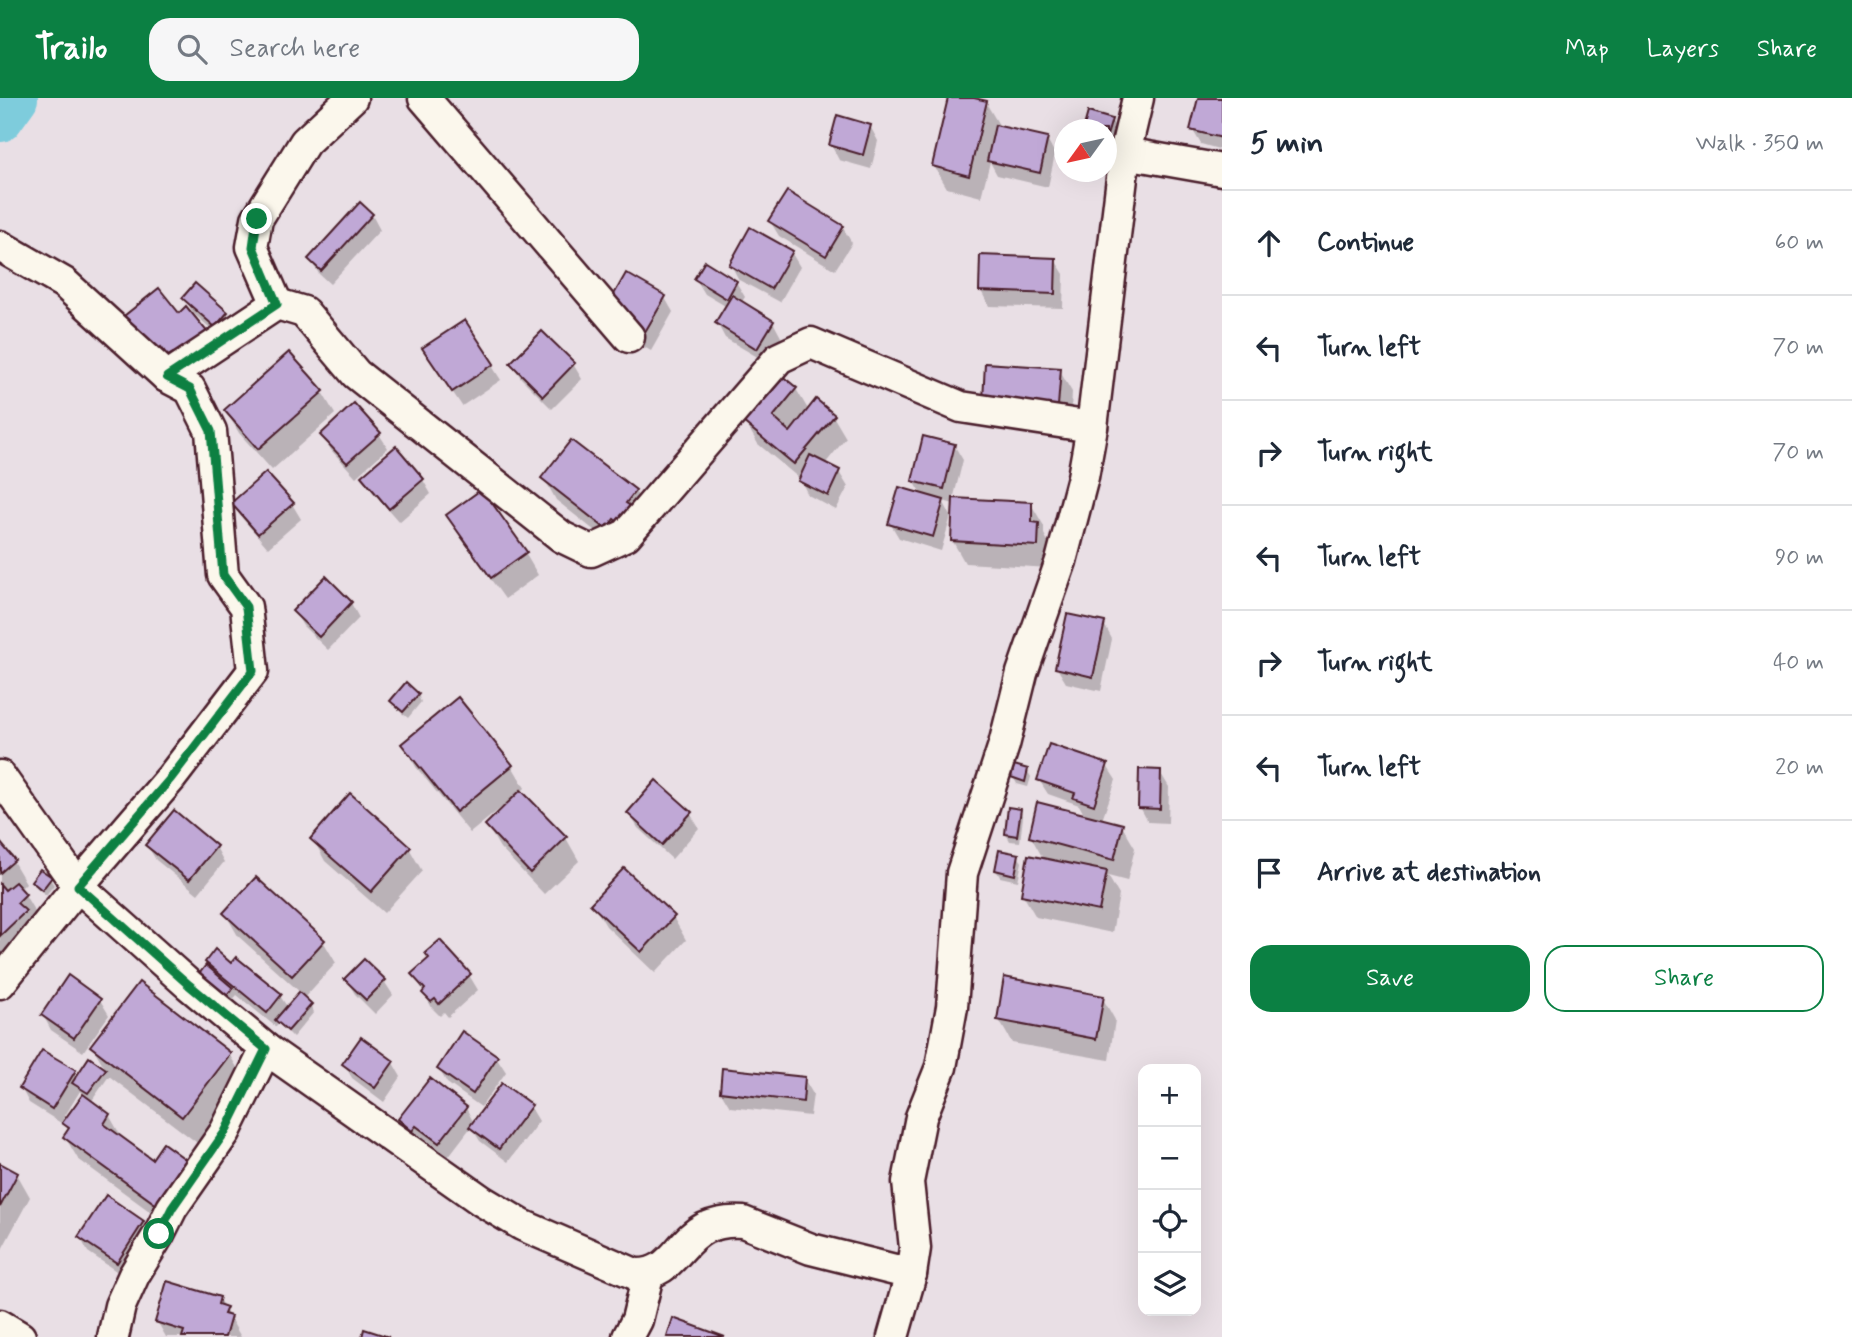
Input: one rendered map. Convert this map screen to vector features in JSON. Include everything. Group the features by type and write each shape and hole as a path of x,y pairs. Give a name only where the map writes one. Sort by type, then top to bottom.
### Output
{"street":[{"path":"277,304 253,247 257,219 305,142 352,98"},
{"path":"425,98 629,337"},
{"path":"893,1337 911,1274 915,1248 908,1182 921,1117 941,1067 952,1007 962,873 1004,745 1022,673 1061,561 1083,477 1092,427 1125,153 1138,98"},
{"path":"1125,153 1222,170"},
{"path":"0,246 64,283 167,377 190,389 211,431 223,575 246,607 253,671 171,778 78,886 0,983"},
{"path":"167,377 277,304"},
{"path":"277,304 304,312 356,374 562,537 592,551 626,536 779,358 811,343 961,407 1092,427"},
{"path":"0,776 78,886 189,985 266,1049 522,1225 635,1274 648,1275 664,1267 690,1239 705,1228 732,1221 743,1222 811,1249 911,1274"},
{"path":"113,1337 120,1306 134,1275 172,1208 225,1132 266,1049"},
{"path":"628,1337 637,1320 648,1275"},
{"path":"0,1325 20,1337"}],"building":[{"path":"948,98 987,101 969,176 932,166"},
{"path":"1198,98 1222,98 1222,138 1190,130"},
{"path":"1088,112 1112,119 1086,119"},
{"path":"837,115 871,125 863,155 829,145"},
{"path":"995,125 1048,137 1040,173 987,161"},
{"path":"787,191 844,226 826,256 768,221"},
{"path":"360,202 373,214 321,271 308,259"},
{"path":"750,227 793,251 771,289 729,265"},
{"path":"980,255 1056,258 1055,294 979,291"},
{"path":"705,261 737,281 727,299 694,279"},
{"path":"626,273 666,296 642,337 603,314"},
{"path":"195,283 228,312 215,327 182,298"},
{"path":"159,288 179,313 186,306 209,334 178,359 173,353 168,356 161,347 154,353 124,316"},
{"path":"732,295 774,321 757,349 715,323"},
{"path":"465,320 494,364 452,392 422,348"},
{"path":"542,331 575,363 543,396 510,363"},
{"path":"289,352 324,391 258,449 224,410"},
{"path":"985,363 1061,368 1058,406 983,401"},
{"path":"781,375 797,388 773,417 790,432 816,399 835,415 794,464 742,421"},
{"path":"354,403 381,433 347,463 320,435"},
{"path":"923,436 955,444 944,489 912,481"},
{"path":"571,440 636,490 626,503 632,507 619,523 614,519 606,529 541,478"},
{"path":"396,446 424,479 389,509 361,476"},
{"path":"810,455 840,470 828,496 798,481"},
{"path":"266,472 294,503 258,534 231,503"},
{"path":"899,487 944,500 933,537 888,524"},
{"path":"482,489 527,552 491,578 446,515"},
{"path":"953,498 1032,502 1032,522 1039,523 1038,546 951,541"},
{"path":"326,576 352,602 319,637 292,611"},
{"path":"1067,614 1105,622 1093,677 1055,668"},
{"path":"406,682 419,694 403,712 390,701"},
{"path":"458,697 513,765 456,812 401,744"},
{"path":"1049,744 1108,764 1094,805 1073,798 1075,793 1037,780"},
{"path":"1014,765 1028,769 1025,782 1011,777"},
{"path":"1139,769 1161,770 1160,809 1138,808"},
{"path":"656,780 692,812 662,845 627,813"},
{"path":"521,790 567,837 530,873 485,825"},
{"path":"350,793 411,847 371,892 310,839"},
{"path":"1037,802 1123,824 1114,860 1029,837"},
{"path":"1008,807 1021,809 1017,836 1005,834"},
{"path":"174,810 217,846 189,880 145,845"},
{"path":"0,842 15,860 0,873"},
{"path":"999,850 1019,854 1015,875 995,870"},
{"path":"1028,855 1107,871 1099,911 1021,895"},
{"path":"624,868 675,916 641,952 590,904"},
{"path":"40,869 52,877 42,890 31,881"},
{"path":"256,877 325,940 292,976 223,913"},
{"path":"15,882 26,894 17,903 26,911 0,936 0,884 5,890"},
{"path":"440,940 471,974 439,1004 435,999 431,1002 422,993 425,989 411,974 429,958 425,953"},
{"path":"215,949 231,963 236,957 282,994 267,1013 205,962"},
{"path":"364,959 386,980 366,1000 344,979"},
{"path":"206,965 233,988 226,997 199,974"},
{"path":"68,975 101,999 74,1038 41,1015"},
{"path":"1004,977 1104,996 1096,1039 997,1020"},
{"path":"139,982 231,1053 182,1117 90,1046"},
{"path":"299,992 312,1004 288,1031 275,1020"},
{"path":"462,1031 498,1056 473,1094 437,1069"},
{"path":"361,1037 394,1061 375,1088 342,1064"},
{"path":"42,1050 76,1070 52,1109 19,1088"},
{"path":"89,1057 106,1069 88,1093 72,1083"},
{"path":"722,1068 805,1077 803,1102 720,1092"},
{"path":"430,1078 467,1107 439,1143 416,1126 412,1131 398,1119"},
{"path":"502,1083 532,1105 499,1149 469,1127"},
{"path":"83,1094 110,1114 104,1124 152,1159 163,1143 192,1164 161,1208 63,1137 69,1128 62,1123"},
{"path":"0,1163 18,1173 0,1207"},
{"path":"106,1195 144,1221 117,1263 78,1237"},
{"path":"167,1281 220,1297 218,1304 227,1307 224,1314 231,1316 225,1337 182,1337 184,1331 155,1322"},
{"path":"673,1318 725,1337 667,1337"},
{"path":"364,1329 389,1337 362,1337"}],"waterway":[{"path":"0,119 15,98"}],"route":[{"path":"159,1234 172,1208 225,1132 266,1049 78,886 171,778 253,671 246,607 223,575 211,431 190,389 167,377 277,304 253,247 257,219"}]}
